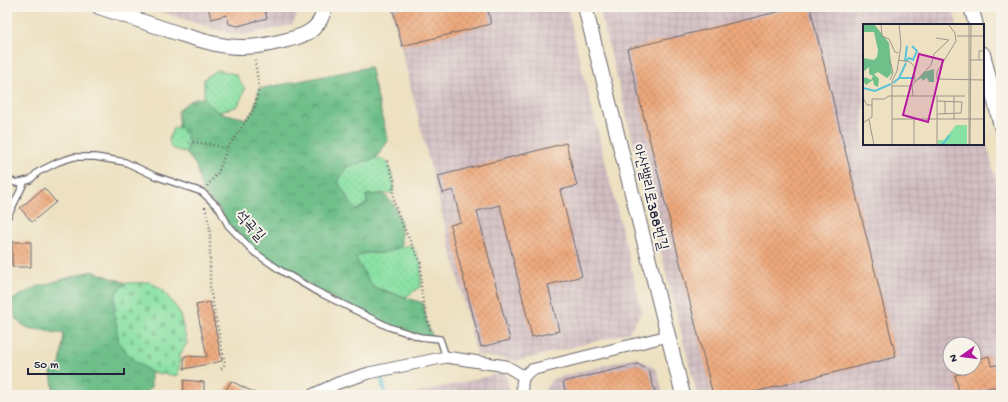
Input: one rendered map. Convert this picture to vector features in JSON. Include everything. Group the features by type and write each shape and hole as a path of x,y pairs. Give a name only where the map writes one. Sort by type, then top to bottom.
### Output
{"street":[{"path":"99,7 214,44 253,47 266,46 309,33 318,24 323,16 325,7"},
{"name":"아산밸리로388번길","path":"586,7 683,395"},
{"path":"971,7 976,24"},
{"path":"984,58 1001,126"},
{"path":"523,395 522,388 524,376 531,370 668,336"},
{"path":"312,395 338,383 369,373 446,357 506,366 524,376"}],"lane":[{"name":"석곡길","path":"24,181 30,180 38,172 58,162 74,157 95,157 125,162 155,176 202,192 219,208 228,225 254,252 280,270 314,290 389,326 420,337 433,338"},
{"path":"7,179 16,183 24,181"},
{"path":"7,218 24,181"},
{"path":"433,338 440,339 446,357"}],"path":[{"path":"220,369 225,364 210,289 210,228 202,192 218,173 227,149 254,109 259,89 253,47"},
{"path":"189,142 210,144 227,149"},
{"path":"387,161 394,180 393,194 395,206 421,264 423,303 427,323 433,338"}],"shaded area":[{"path":"146,7 301,7 292,25 244,35 227,33"},
{"path":"391,7 567,7 642,311 628,333 517,361 477,355"},
{"path":"599,7 952,7 957,24 863,24 863,145 984,145 984,133 1001,200 1001,395 697,395"},
{"path":"636,357 657,370 663,395 542,395 552,379"},
{"path":"505,372 511,395 413,394"}],"green space":[{"path":"370,67 388,141 376,158 346,167 338,182 351,204 357,210 367,203 366,195 384,194 395,206 401,222 401,247 383,253 364,253 356,257 359,265 373,287 423,303 427,323 433,338 420,337 349,308 254,252 228,225 219,208 202,192 196,165 186,153 189,142 185,133 179,127 178,111 187,103 196,99 204,98 218,112 247,119 254,109 259,89"},
{"path":"217,70 235,74 245,89 238,106 218,112 204,98 204,79"},
{"path":"179,127 188,139 186,153 171,148 169,139 173,128"},
{"path":"376,158 387,161 394,180 393,193 366,195 367,203 357,210 351,204 338,182 346,167"},
{"path":"412,245 421,264 421,286 406,297 373,287 355,257 364,253 383,253"},
{"path":"92,271 126,283 116,292 114,311 132,359 151,372 151,388 142,395 54,395 51,371 60,365 64,334 28,328 16,320 12,300 36,287"},
{"path":"150,282 163,290 179,311 187,343 180,355 178,376 151,372 132,359 119,342 114,311 116,292 126,283"}],"building":[{"path":"208,7 264,7 267,18 238,26 229,24 227,15 211,19"},
{"path":"404,7 487,7 491,24 402,46 393,10"},
{"path":"797,7 810,7 896,357 743,395 713,395 627,49"},
{"path":"566,143 577,186 560,190 582,276 548,285 559,331 532,337 500,205 477,211 510,340 481,347 450,225 461,222 453,190 443,193 438,176"},
{"path":"44,188 56,202 32,222 20,208"},
{"path":"12,242 31,242 31,267 12,267"},
{"path":"210,302 222,361 184,369 184,356 207,357 196,305"},
{"path":"989,356 991,366 1001,364 1001,385 960,395 955,376 982,376 982,358"},
{"path":"638,364 649,371 656,395 566,395 563,382"},
{"path":"184,380 204,382 204,395 183,395"},
{"path":"231,381 259,395 236,395 226,390"}],"waterway":[{"path":"381,377 386,395"}]}
